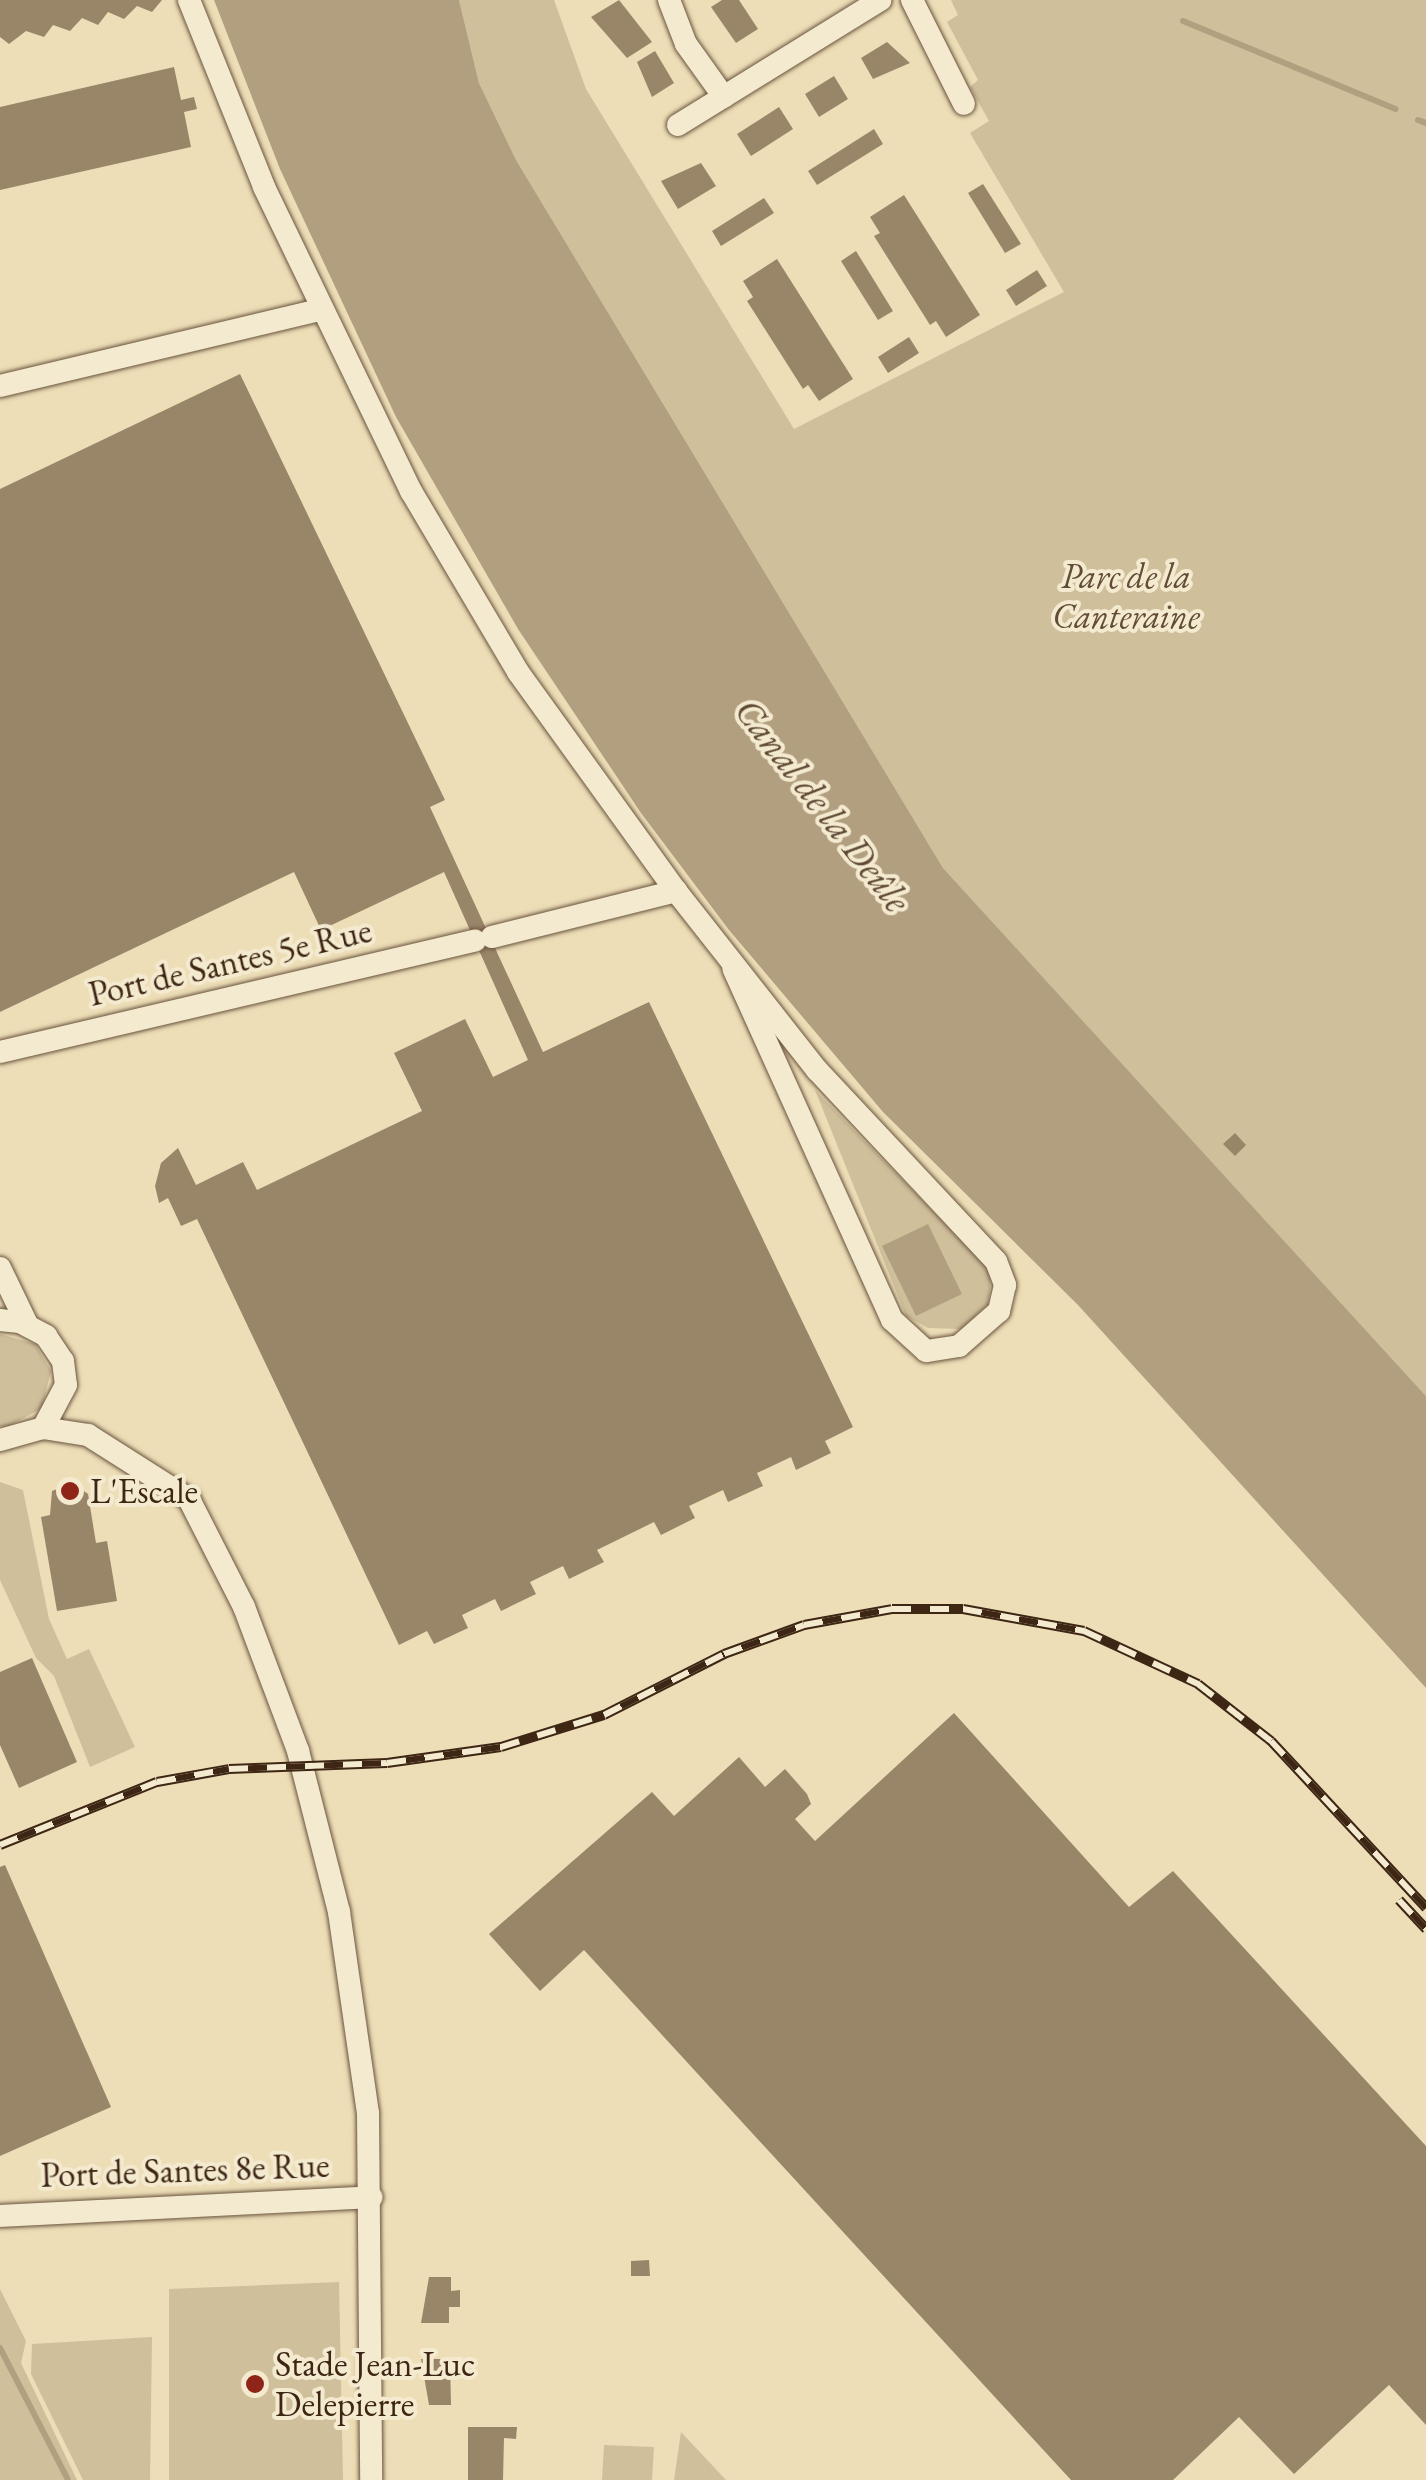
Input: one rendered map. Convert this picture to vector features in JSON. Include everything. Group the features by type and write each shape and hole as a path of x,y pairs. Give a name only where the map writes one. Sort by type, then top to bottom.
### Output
{"street":[{"path":"189,0 320,310 470,594 580,762 733,968 818,1070 996,1261 1005,1285 999,1311 959,1346 926,1351 892,1320 733,968"},
{"path":"669,0 686,44 724,97"},
{"path":"678,125 880,0"},
{"path":"912,0 964,104"},
{"path":"0,386 320,310"},
{"name":"Port de Santes 5e Rue","path":"0,1052 676,891"},
{"path":"0,1268 27,1324 56,1348 65,1392 108,1446"},
{"path":"0,1320 27,1324"},
{"path":"43,1428 65,1392"},
{"path":"0,1440 43,1428 78,1431 189,1499 230,1576 283,1707 341,1922 364,2080 372,2196 371,2480"},
{"name":"Port de Santes 8e Rue","path":"0,2216 372,2196"}],"green space":[{"name":"Parc de la Canteraine","path":"459,0 554,0 586,89 794,429 1064,292 970,133 989,121 970,87 978,80 947,22 958,15 951,0 1426,0 1426,1396 943,868 516,160 479,83"},
{"path":"815,1090 983,1263 991,1277 988,1304 961,1329 928,1328 906,1316"},
{"path":"0,1334 35,1344 51,1371 42,1408 9,1426 0,1426"},
{"path":"0,1482 23,1490 49,1619 67,1659 89,1649 135,1747 90,1767 54,1676 36,1658 0,1580"},
{"name":"Stade Jean-Luc Delepierre","path":"339,2282 343,2480 169,2480 169,2289"},
{"path":"0,2289 26,2341 21,2363 77,2480 0,2480"},
{"path":"152,2337 150,2480 83,2480 31,2374 32,2344"},
{"path":"681,2432 726,2480 674,2480"},
{"path":"604,2445 654,2447 652,2480 602,2480"}],"water":[{"name":"Canal de la Deûle","path":"214,0 459,0 479,83 516,160 943,868 1426,1396 1426,1688 1078,1305 883,1112 729,930 641,813 518,629 396,417 280,169"},
{"path":"928,1224 962,1294 916,1316 882,1246"}],"building":[{"path":"0,0 162,0 152,12 137,6 124,19 108,12 98,25 82,18 70,31 53,25 44,37 26,31 9,44 0,37"},
{"path":"619,0 652,42 627,58 591,17"},
{"path":"722,0 739,0 758,29 736,43 711,7"},
{"path":"887,42 910,63 873,79 861,58"},
{"path":"655,51 674,83 652,97 637,62"},
{"path":"174,67 181,100 194,97 197,109 184,112 191,147 0,190 0,107"},
{"path":"834,76 848,99 819,117 805,94"},
{"path":"779,107 793,129 751,156 737,134"},
{"path":"874,129 883,144 817,185 808,171"},
{"path":"701,163 716,186 678,209 661,181"},
{"path":"983,184 1021,244 1005,253 968,193"},
{"path":"904,195 980,315 946,337 936,321 930,325 874,236 880,233 870,217"},
{"path":"764,198 774,213 721,246 712,231"},
{"path":"856,251 893,311 878,320 841,261"},
{"path":"777,259 853,379 819,401 808,385 803,389 747,301 753,297 743,281"},
{"path":"1037,270 1047,286 1016,306 1006,290"},
{"path":"909,337 919,353 888,373 878,357"},
{"path":"240,374 445,800 430,807 543,1052 649,1002 853,1427 825,1441 831,1453 796,1470 791,1457 757,1473 763,1486 728,1502 723,1490 689,1506 695,1518 661,1535 654,1522 597,1550 604,1562 569,1579 563,1566 530,1582 536,1594 501,1611 495,1599 462,1615 468,1628 434,1644 427,1631 399,1645 197,1219 181,1226 168,1198 159,1203 155,1186 161,1163 178,1148 196,1185 243,1162 257,1190 422,1111 394,1053 465,1019 493,1077 528,1060 444,872 321,930 294,872 0,1012 0,489"},
{"path":"1235,1133 1246,1145 1235,1156 1223,1144"},
{"path":"73,1483 88,1494 96,1543 107,1541 117,1601 57,1611 41,1517 50,1515 52,1491"},
{"path":"32,1658 77,1762 19,1788 0,1745 0,1672"},
{"path":"954,1713 1129,1907 1173,1871 1426,2146 1426,2425 1389,2385 1294,2474 1239,2417 1173,2480 1071,2480 584,1950 540,1991 489,1934 652,1792 674,1816 739,1757 765,1787 785,1769 807,1794 811,1804 795,1819 815,1841"},
{"path":"5,1865 111,2107 0,2156 0,1867"},
{"path":"649,2260 650,2276 631,2276 631,2261"},
{"path":"429,2277 451,2277 451,2291 460,2290 460,2307 449,2307 449,2323 421,2323"},
{"path":"421,2359 450,2359 451,2405 429,2405"},
{"path":"468,2427 517,2427 516,2439 504,2438 503,2480 468,2480"}],"waterway":[{"path":"1183,21 1395,109"},
{"path":"1418,120 1426,123"},
{"path":"0,2348 68,2480"}],"railway":[{"path":"0,1845 157,1782 229,1769 387,1763 501,1747 604,1715 724,1654 804,1625 892,1609 963,1609 1084,1631 1198,1684 1271,1741 1426,1908"},
{"path":"1399,1900 1426,1929"}],"place":[{"name":"L'Escale","path":"70,1491"},
{"name":"Stade Jean-Luc Delepierre","path":"255,2384"}]}
